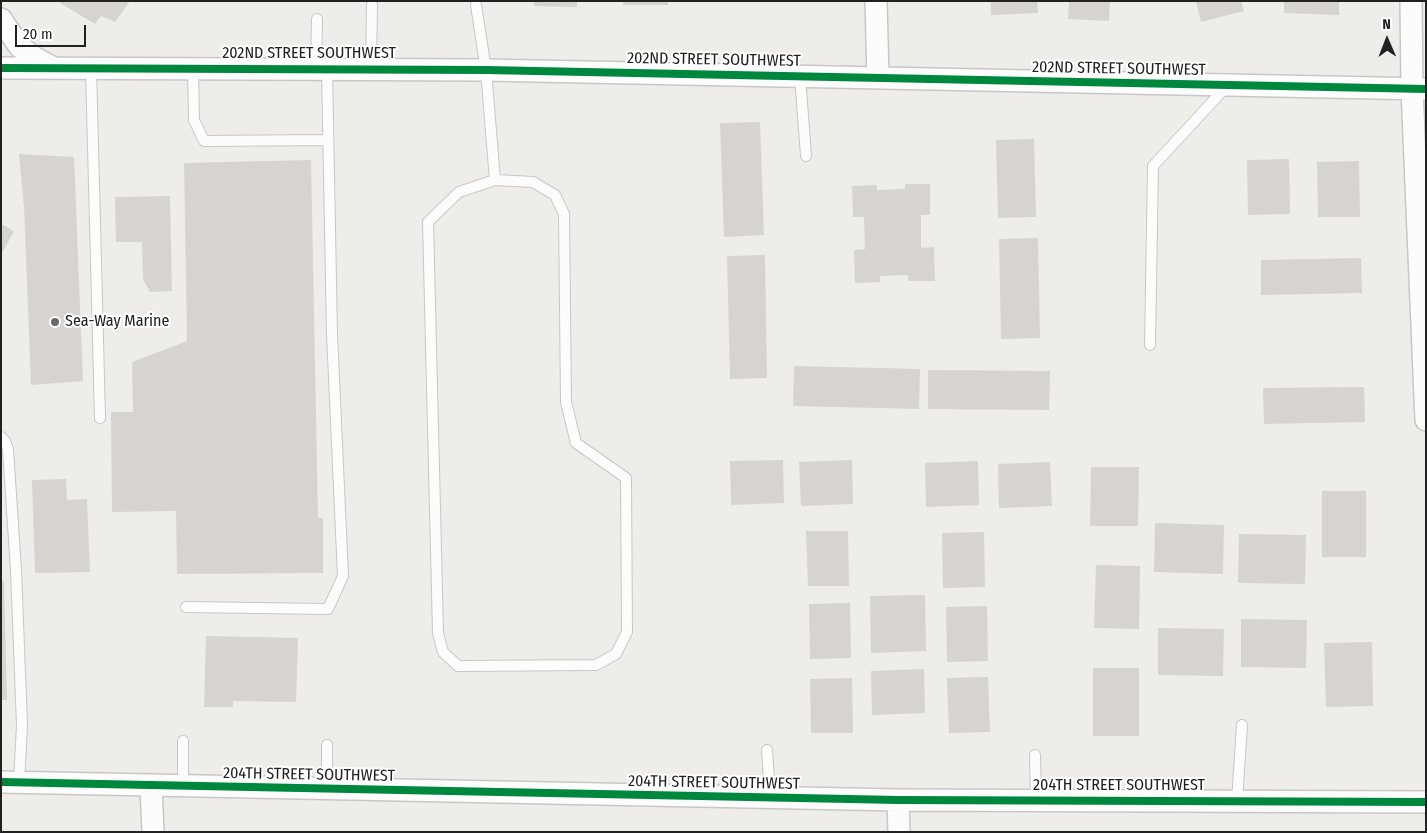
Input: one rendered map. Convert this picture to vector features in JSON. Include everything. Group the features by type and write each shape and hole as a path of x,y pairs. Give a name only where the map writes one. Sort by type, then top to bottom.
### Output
{"street":[{"path":"876,1 878,78"},
{"path":"1411,1 1419,89 1426,420"},
{"name":"202ND STREET SOUTHWEST","path":"1,19 20,46 35,58 54,68"},
{"name":"202ND STREET SOUTHWEST","path":"1,68 371,68 1419,89"},
{"name":"204TH STREET SOUTHWEST","path":"10,783 898,800 1426,802"},
{"path":"151,786 152,832"},
{"path":"898,800 898,832"}],"lane":[{"path":"371,68 372,5"},
{"path":"476,5 486,70 495,180"},
{"path":"186,608 328,609 343,576 332,334 328,140 317,18"},
{"path":"91,68 100,418"},
{"path":"193,68 194,120 204,141 328,140"},
{"path":"800,76 806,156"},
{"path":"1150,345 1153,166 1227,85"},
{"path":"495,180 533,182 555,195 564,214 566,402 576,443 626,478 627,632 616,654 596,665 458,666 443,652 438,633 428,222 459,192 495,180"},
{"path":"1,437 8,449 16,570 22,725 10,783"},
{"path":"1237,801 1242,725"},
{"path":"183,740 183,786"},
{"path":"326,789 327,745"},
{"path":"767,750 770,797"},
{"path":"1035,755 1036,800"}],"building":[{"path":"57,1 130,1 115,22 101,16 95,24"},
{"path":"534,1 577,1 577,7 534,6"},
{"path":"623,1 668,1 668,5 623,5"},
{"path":"991,1 1037,1 1038,13 991,15"},
{"path":"1069,1 1110,1 1109,21 1068,19"},
{"path":"1196,1 1241,1 1244,11 1201,22"},
{"path":"1284,1 1339,1 1339,15 1284,13"},
{"path":"760,122 764,235 724,237 720,123"},
{"path":"1034,139 1036,217 998,218 996,140"},
{"name":"Sea-Way Marine","path":"19,154 74,157 83,381 31,385 24,207"},
{"path":"1289,159 1290,214 1248,215 1247,160"},
{"path":"311,160 318,518 323,518 323,573 177,574 176,511 112,512 111,412 133,412 132,362 187,341 184,163"},
{"path":"1359,161 1360,217 1318,217 1317,162"},
{"path":"905,184 930,184 930,215 921,215 921,248 934,247 935,281 908,281 908,275 880,276 880,282 855,283 854,250 865,249 864,217 853,217 852,186 877,185 877,190 905,189"},
{"path":"170,196 172,291 150,292 143,279 142,242 116,242 115,197"},
{"path":"1,224 14,231 1,255"},
{"path":"1038,238 1040,338 1001,339 999,239"},
{"path":"765,255 767,378 730,379 727,256"},
{"path":"1361,258 1362,293 1261,295 1261,260"},
{"path":"794,366 920,369 919,409 793,406"},
{"path":"928,370 1050,371 1049,410 928,409"},
{"path":"1364,387 1365,422 1264,424 1263,388"},
{"path":"783,460 784,503 731,505 730,461"},
{"path":"852,460 853,504 801,506 799,462"},
{"path":"978,461 979,505 926,507 925,463"},
{"path":"1050,462 1052,506 999,508 998,464"},
{"path":"1091,467 1139,467 1138,526 1090,526"},
{"path":"66,479 67,500 87,499 90,572 35,573 32,480"},
{"path":"1322,491 1366,491 1366,557 1322,557"},
{"path":"1155,523 1224,525 1223,574 1154,572"},
{"path":"806,531 848,531 849,586 808,586"},
{"path":"984,532 985,587 943,588 942,533"},
{"path":"1239,534 1306,535 1305,584 1238,583"},
{"path":"1096,565 1140,566 1139,629 1094,628"},
{"path":"1,581 4,581 7,700 1,700"},
{"path":"925,595 926,651 871,653 870,596"},
{"path":"850,603 851,658 810,659 809,604"},
{"path":"987,606 988,661 947,662 946,607"},
{"path":"1241,619 1307,620 1306,668 1241,667"},
{"path":"1158,628 1224,629 1223,676 1158,675"},
{"path":"206,636 298,638 296,702 233,701 233,707 204,707"},
{"path":"1372,642 1373,706 1326,707 1324,643"},
{"path":"1093,668 1139,668 1139,736 1093,736"},
{"path":"924,669 925,713 872,715 871,671"},
{"path":"988,677 990,732 949,733 947,678"},
{"path":"852,678 853,733 811,733 810,679"}],"cycle path":[{"path":"1,68 486,70 1426,89"},
{"path":"1,782 898,800 1426,802"}],"place":[{"name":"Sea-Way Marine","path":"55,322"}]}
